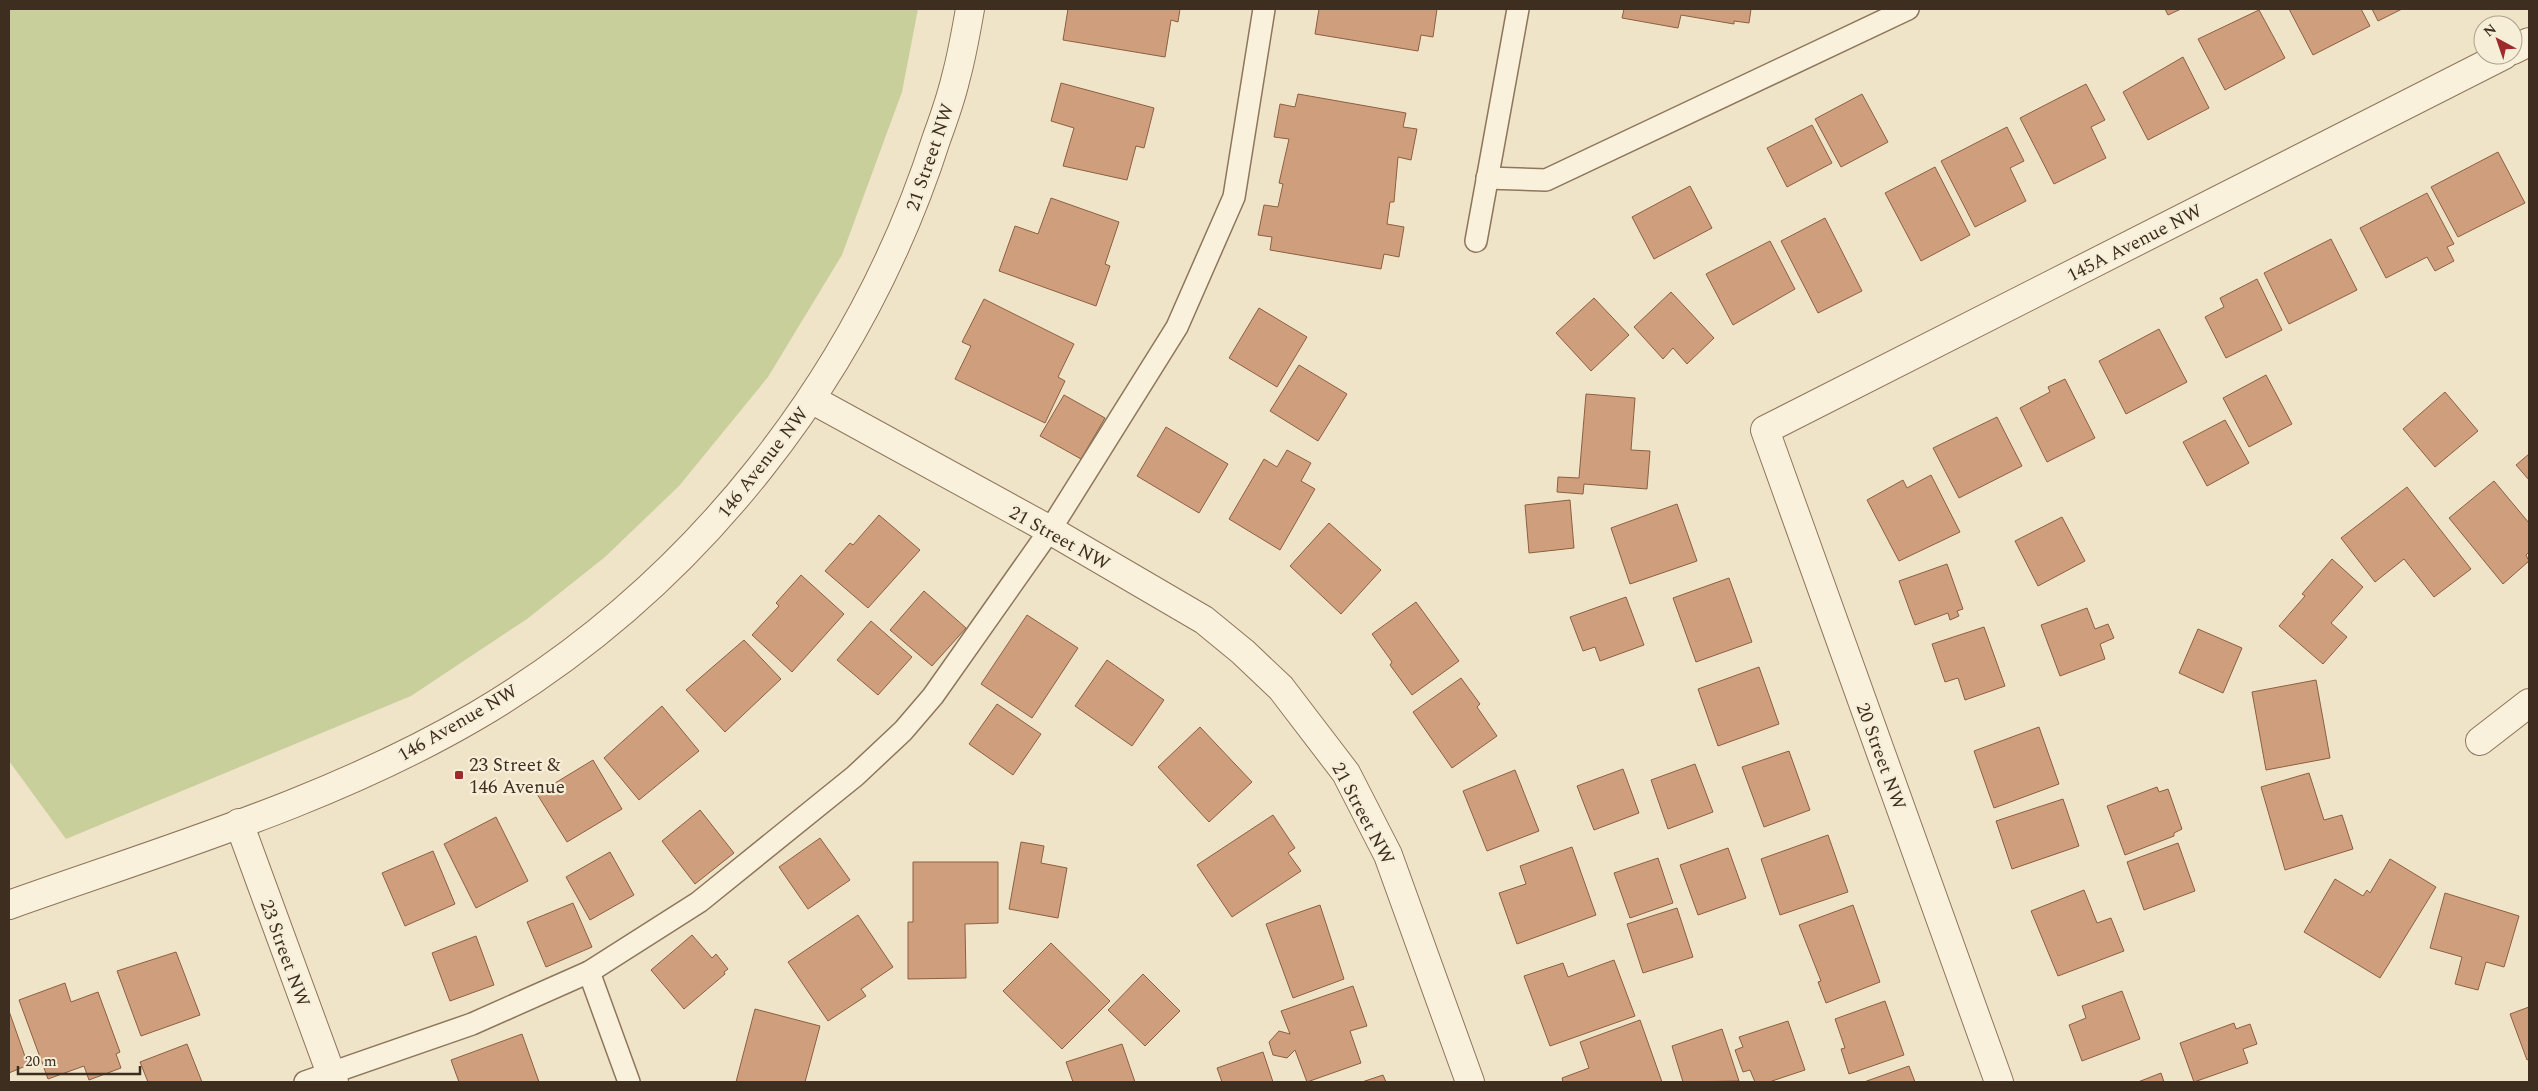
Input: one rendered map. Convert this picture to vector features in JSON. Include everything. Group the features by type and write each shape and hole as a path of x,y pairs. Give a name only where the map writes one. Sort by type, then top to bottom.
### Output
{"street":[{"name":"21 Street NW","path":"970,9 956,80 925,176 898,242 856,328 811,399 1050,530 1204,620 1243,652 1281,688 1346,773 1388,855 1470,1082"},
{"name":"145A Avenue NW","path":"1765,430 2484,65"},
{"name":"146 Avenue NW","path":"9,905 323,791 401,755 476,716 544,671 615,618 685,555 738,496 781,442 811,399"},
{"name":"20 Street NW","path":"1765,430 1999,1082"},
{"path":"2480,741 2529,703"},
{"name":"23 Street NW","path":"238,823 332,1078"}],"lane":[{"path":"304,1082 332,1078 472,1024 588,972 699,902 855,776 903,732 932,696 1050,530 1177,327 1234,197 1264,9"},
{"path":"1476,241 1518,9"},
{"path":"1487,178 1546,180 1908,9"},
{"path":"588,972 629,1082"}],"green space":[{"path":"9,9 918,9 902,92 842,255 768,377 679,486 605,557 527,619 411,696 66,839 9,761"}],"building":[{"path":"1068,9 1180,9 1178,22 1171,20 1165,57 1063,40"},
{"path":"1319,9 1437,9 1433,37 1421,35 1418,51 1315,34"},
{"path":"1624,9 1751,9 1749,23 1734,21 1734,24 1681,15 1678,28 1622,18"},
{"path":"2165,9 2181,9 2168,15"},
{"path":"2289,9 2361,9 2370,26 2313,55"},
{"path":"2372,9 2402,9 2378,21"},
{"path":"2259,10 2285,58 2225,90 2198,39"},
{"path":"2183,57 2209,108 2148,140 2123,92"},
{"path":"1061,83 1154,108 1144,148 1136,146 1127,180 1063,166 1074,128 1051,121"},
{"path":"2086,84 2105,120 2091,127 2106,158 2054,184 2020,118"},
{"path":"1298,94 1406,113 1403,127 1417,129 1411,160 1398,157 1394,202 1390,202 1387,224 1404,227 1399,257 1384,254 1381,269 1270,250 1272,237 1258,235 1264,205 1278,207 1283,184 1279,183 1289,139 1274,137 1280,104 1295,107"},
{"path":"1862,94 1888,142 1841,167 1815,119"},
{"path":"1812,125 1832,163 1787,187 1767,148"},
{"path":"2007,127 2024,161 2010,168 2026,201 1975,227 1941,161"},
{"path":"2498,152 2525,203 2458,237 2431,187"},
{"path":"1935,167 1970,235 1921,261 1885,193"},
{"path":"1690,186 1712,228 1654,259 1632,217"},
{"path":"2427,193 2454,244 2447,247 2454,261 2435,271 2427,257 2386,278 2360,228"},
{"path":"1051,198 1119,222 1105,264 1110,266 1096,306 999,271 1015,226 1038,234"},
{"path":"1825,218 1862,291 1818,313 1781,241"},
{"path":"2331,239 2357,290 2289,324 2264,273"},
{"path":"1770,241 1795,289 1733,325 1706,274"},
{"path":"2257,279 2282,330 2226,358 2205,317 2224,307 2220,298"},
{"path":"1671,292 1714,338 1687,364 1673,348 1663,359 1634,327"},
{"path":"1594,298 1629,335 1591,371 1556,333"},
{"path":"984,299 1074,344 1058,377 1065,381 1045,423 955,379 971,346 962,342"},
{"path":"1259,308 1307,337 1277,387 1229,358"},
{"path":"2159,329 2187,382 2126,414 2099,361"},
{"path":"1299,365 1347,394 1318,441 1270,411"},
{"path":"2266,375 2292,424 2249,447 2223,398"},
{"path":"2065,379 2095,438 2047,462 2020,408 2050,392 2048,387"},
{"path":"2445,392 2478,431 2435,467 2403,429"},
{"path":"1586,394 1635,398 1631,450 1650,451 1647,489 1584,484 1583,494 1557,492 1558,477 1579,478"},
{"path":"1064,395 1105,418 1081,459 1040,436"},
{"path":"1997,417 2022,466 1959,498 1933,448"},
{"path":"2225,420 2249,463 2207,486 2183,442"},
{"path":"1166,427 1228,464 1199,513 1137,476"},
{"path":"1287,450 1311,463 1301,481 1315,489 1280,550 1229,519 1264,459 1277,467"},
{"path":"2529,454 2529,480 2516,465"},
{"path":"1931,475 1960,532 1899,561 1867,500 1903,480 1907,488"},
{"path":"2494,481 2529,523 2529,552 2526,555 2529,561 2503,584 2449,518"},
{"path":"2407,487 2471,569 2434,597 2404,559 2375,582 2341,538"},
{"path":"1570,500 1574,548 1529,553 1525,505"},
{"path":"1677,504 1697,561 1630,584 1611,528"},
{"path":"879,515 920,550 868,608 825,571 850,543 853,545"},
{"path":"2062,517 2085,561 2038,586 2015,541"},
{"path":"1329,523 1381,570 1341,614 1290,566"},
{"path":"2332,559 2363,587 2331,623 2347,637 2323,664 2279,626 2305,596 2302,594"},
{"path":"1947,564 1963,609 1957,611 1959,616 1950,620 1948,613 1915,625 1899,581"},
{"path":"801,575 844,614 792,672 752,635 779,606 776,603"},
{"path":"1729,578 1752,642 1696,662 1673,598"},
{"path":"924,591 966,628 932,666 890,630"},
{"path":"1626,597 1644,645 1600,661 1595,647 1583,651 1570,617"},
{"path":"1416,602 1459,661 1412,695 1390,665 1392,662 1372,634"},
{"path":"2087,608 2095,629 2108,624 2114,638 2100,644 2105,659 2060,676 2041,625"},
{"path":"1027,615 1078,648 1032,718 981,684"},
{"path":"871,621 912,657 878,695 837,660"},
{"path":"1984,627 2005,686 1965,700 1958,678 1945,682 1932,644"},
{"path":"2198,629 2242,648 2223,693 2179,673"},
{"path":"744,640 781,679 725,732 686,690"},
{"path":"1107,660 1164,700 1132,746 1075,706"},
{"path":"1759,667 1779,724 1718,746 1698,689"},
{"path":"1461,678 1480,704 1477,707 1497,736 1452,768 1413,712"},
{"path":"2316,680 2330,758 2266,770 2252,692"},
{"path":"997,704 1041,734 1013,775 969,744"},
{"path":"662,706 699,751 639,800 604,758"},
{"path":"1200,727 1252,782 1209,822 1158,767"},
{"path":"2039,727 2059,784 1994,808 1974,751"},
{"path":"1789,751 1810,810 1764,827 1742,767"},
{"path":"593,760 622,809 567,842 537,794"},
{"path":"1695,764 1713,812 1668,829 1651,780"},
{"path":"1623,769 1639,813 1594,830 1577,786"},
{"path":"1515,770 1539,831 1487,851 1463,791"},
{"path":"2309,773 2324,820 2342,815 2353,849 2285,870 2261,787"},
{"path":"2157,787 2159,792 2168,789 2182,829 2174,833 2174,836 2125,855 2107,806"},
{"path":"2063,799 2079,846 2012,869 1996,821"},
{"path":"700,810 734,853 695,884 662,841"},
{"path":"1273,815 1295,848 1288,853 1301,871 1232,917 1197,865"},
{"path":"496,817 528,881 476,908 444,844"},
{"path":"1828,835 1848,892 1780,915 1761,859"},
{"path":"820,838 850,880 808,909 779,867"},
{"path":"1021,842 1044,846 1041,863 1067,868 1058,918 1009,909"},
{"path":"2178,843 2195,891 2144,910 2127,862"},
{"path":"1572,847 1596,915 1517,944 1499,893 1526,884 1520,866"},
{"path":"1728,848 1746,898 1698,915 1680,865"},
{"path":"433,851 455,904 405,926 382,873"},
{"path":"610,852 634,895 590,920 566,877"},
{"path":"1658,858 1673,903 1630,918 1614,873"},
{"path":"2390,859 2436,887 2380,978 2304,932 2335,879 2363,896 2367,890 2370,893"},
{"path":"913,862 998,862 998,923 965,924 966,978 908,979 908,922 913,922"},
{"path":"2084,890 2097,923 2111,918 2124,951 2058,976 2031,911"},
{"path":"2445,893 2519,916 2504,967 2486,962 2478,990 2455,984 2462,957 2430,948"},
{"path":"573,903 592,947 546,967 527,922"},
{"path":"1320,905 1344,979 1293,998 1266,924"},
{"path":"1853,905 1880,982 1826,1003 1818,982 1821,981 1799,925"},
{"path":"1677,908 1693,957 1643,973 1627,924"},
{"path":"858,915 893,967 861,989 866,996 828,1021 788,962"},
{"path":"692,935 712,958 716,954 728,969 724,972 725,974 684,1009 651,970"},
{"path":"476,936 494,985 450,1001 432,953"},
{"path":"1051,943 1110,1001 1062,1049 1003,991"},
{"path":"176,952 200,1015 141,1036 117,971"},
{"path":"1614,960 1635,1016 1550,1046 1524,976 1563,963 1568,977"},
{"path":"1143,974 1180,1011 1145,1046 1108,1010"},
{"path":"65,983 71,1002 98,992 120,1052 116,1054 121,1068 89,1080 84,1066 48,1079 19,1000"},
{"path":"1353,986 1367,1026 1350,1031 1361,1063 1307,1082 1295,1050 1287,1058 1273,1055 1269,1042 1279,1031 1290,1034 1281,1011"},
{"path":"2122,991 2140,1039 2082,1061 2069,1025 2086,1018 2082,1006"},
{"path":"1885,1001 1904,1055 1849,1074 1841,1049 1845,1048 1835,1019"},
{"path":"2529,1007 2529,1059 2527,1060 2510,1014"},
{"path":"755,1009 820,1026 805,1082 736,1082"},
{"path":"9,1011 28,1065 9,1073"},
{"path":"1640,1020 1662,1082 1563,1082 1562,1078 1589,1068 1580,1042"},
{"path":"1788,1021 1805,1070 1769,1082 1755,1082 1750,1070 1743,1072 1735,1050 1743,1047 1739,1037"},
{"path":"2234,1023 2236,1029 2250,1024 2257,1044 2243,1049 2248,1063 2194,1082 2180,1043"},
{"path":"1722,1029 1739,1081 1683,1082 1672,1046"},
{"path":"522,1034 539,1082 459,1082 451,1060"},
{"path":"187,1044 202,1082 148,1082 140,1062"},
{"path":"1122,1044 1135,1082 1073,1082 1066,1062"},
{"path":"1263,1052 1273,1082 1222,1082 1217,1068"},
{"path":"1909,1066 1915,1082 1864,1082"},
{"path":"2161,1073 2164,1082 2138,1082"},
{"path":"1383,1075 1386,1082 1362,1082"}],"place":[{"name":"23 Street & 146 Avenue","path":"459,775"}]}
